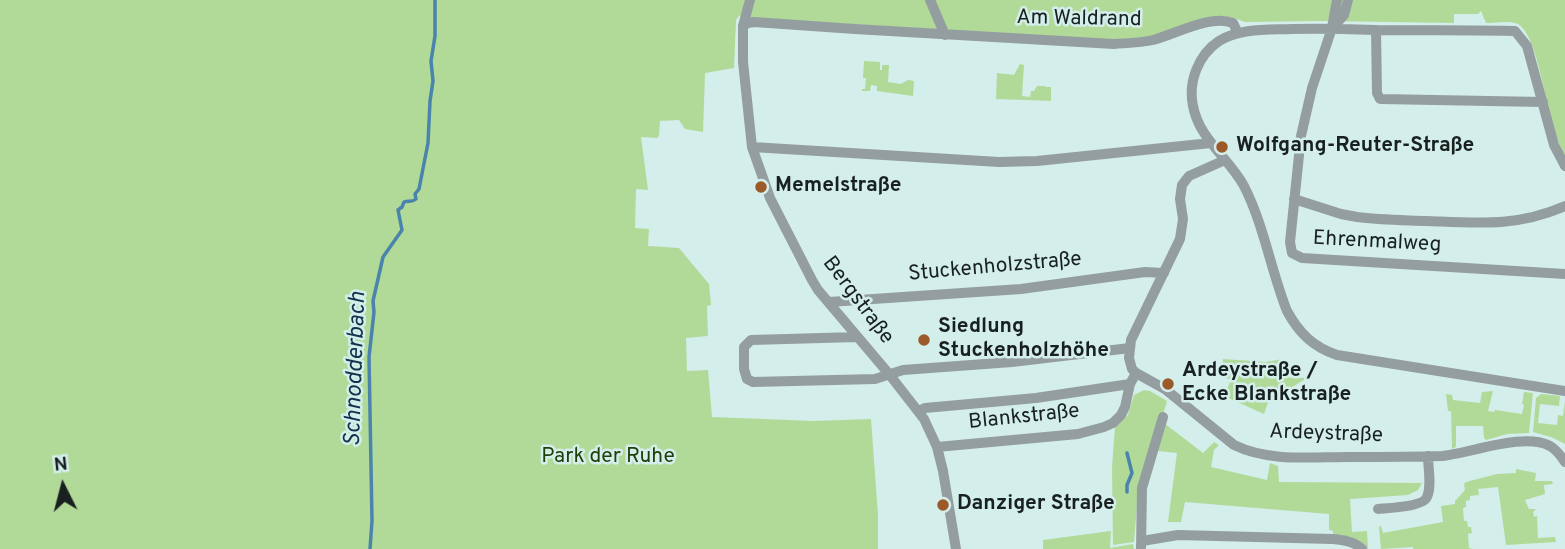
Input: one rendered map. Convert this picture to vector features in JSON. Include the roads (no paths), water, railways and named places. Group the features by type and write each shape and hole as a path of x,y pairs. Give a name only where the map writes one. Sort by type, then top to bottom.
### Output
{"street":[{"name":"Bergstraße","path":"750,0 743,26 743,62 752,147 771,198 811,280 919,411 937,447 956,549"},
{"path":"930,0 945,35"},
{"path":"1332,28 1337,0"},
{"path":"1332,28 1344,15 1348,0"},
{"name":"Am Waldrand","path":"743,26 754,22 1114,44 1150,40 1221,19 1233,23 1238,33"},
{"path":"1565,166 1554,145 1527,46 1515,31 1332,28 1238,33 1210,48 1197,66 1194,77 1193,106 1198,124 1244,187 1287,312 1307,339 1323,350 1357,359 1565,391"},
{"name":"Ehrenmalweg","path":"1332,28 1312,88 1301,136 1290,242 1292,253 1298,257 1565,274"},
{"path":"1376,30 1377,93 1380,99 1543,102"},
{"path":"752,147 999,162 1037,161 1211,143"},
{"path":"919,411 925,408 1036,398 1130,384 1136,373 1130,364 1131,340 1181,239 1182,186 1185,180 1202,169 1225,160"},
{"path":"1294,199 1357,217 1483,224 1521,220 1565,206"},
{"name":"Stuckenholzstraße","path":"829,302 1021,289 1133,274 1164,273"},
{"path":"857,337 751,340 744,347 747,379 767,382 875,379 903,370 1012,362 1130,348"},
{"name":"Ardeystraße","path":"1136,373 1166,389 1234,444 1242,449 1264,454 1294,457 1428,456 1456,454 1525,441 1549,445 1565,462"},
{"name":"Blankstraße","path":"937,447 1078,435 1104,427 1121,415 1130,384"},
{"path":"1163,417 1142,488 1141,545 1178,536 1332,538 1345,540 1362,549"},
{"path":"1378,509 1423,502 1427,498 1428,456"}],"waterway":[{"name":"Schnodderbach","path":"370,549 372,521 369,357 373,301 383,257 402,230 398,210 404,202 416,199 415,194 419,189 428,143 435,0"},
{"path":"1127,453 1132,473 1127,492"}],"place":[{"name":"Wolfgang-Reuter-Straße","path":"1222,147"},
{"name":"Memelstraße","path":"761,187"},
{"name":"Siedlung Stuckenholzhöhe","path":"924,340"},
{"name":"Ardeystraße / Ecke Blankstraße","path":"1168,384"},
{"name":"Danziger Straße","path":"943,505"}],"park label":[{"name":"Park der Ruhe","path":"608,458"}]}
